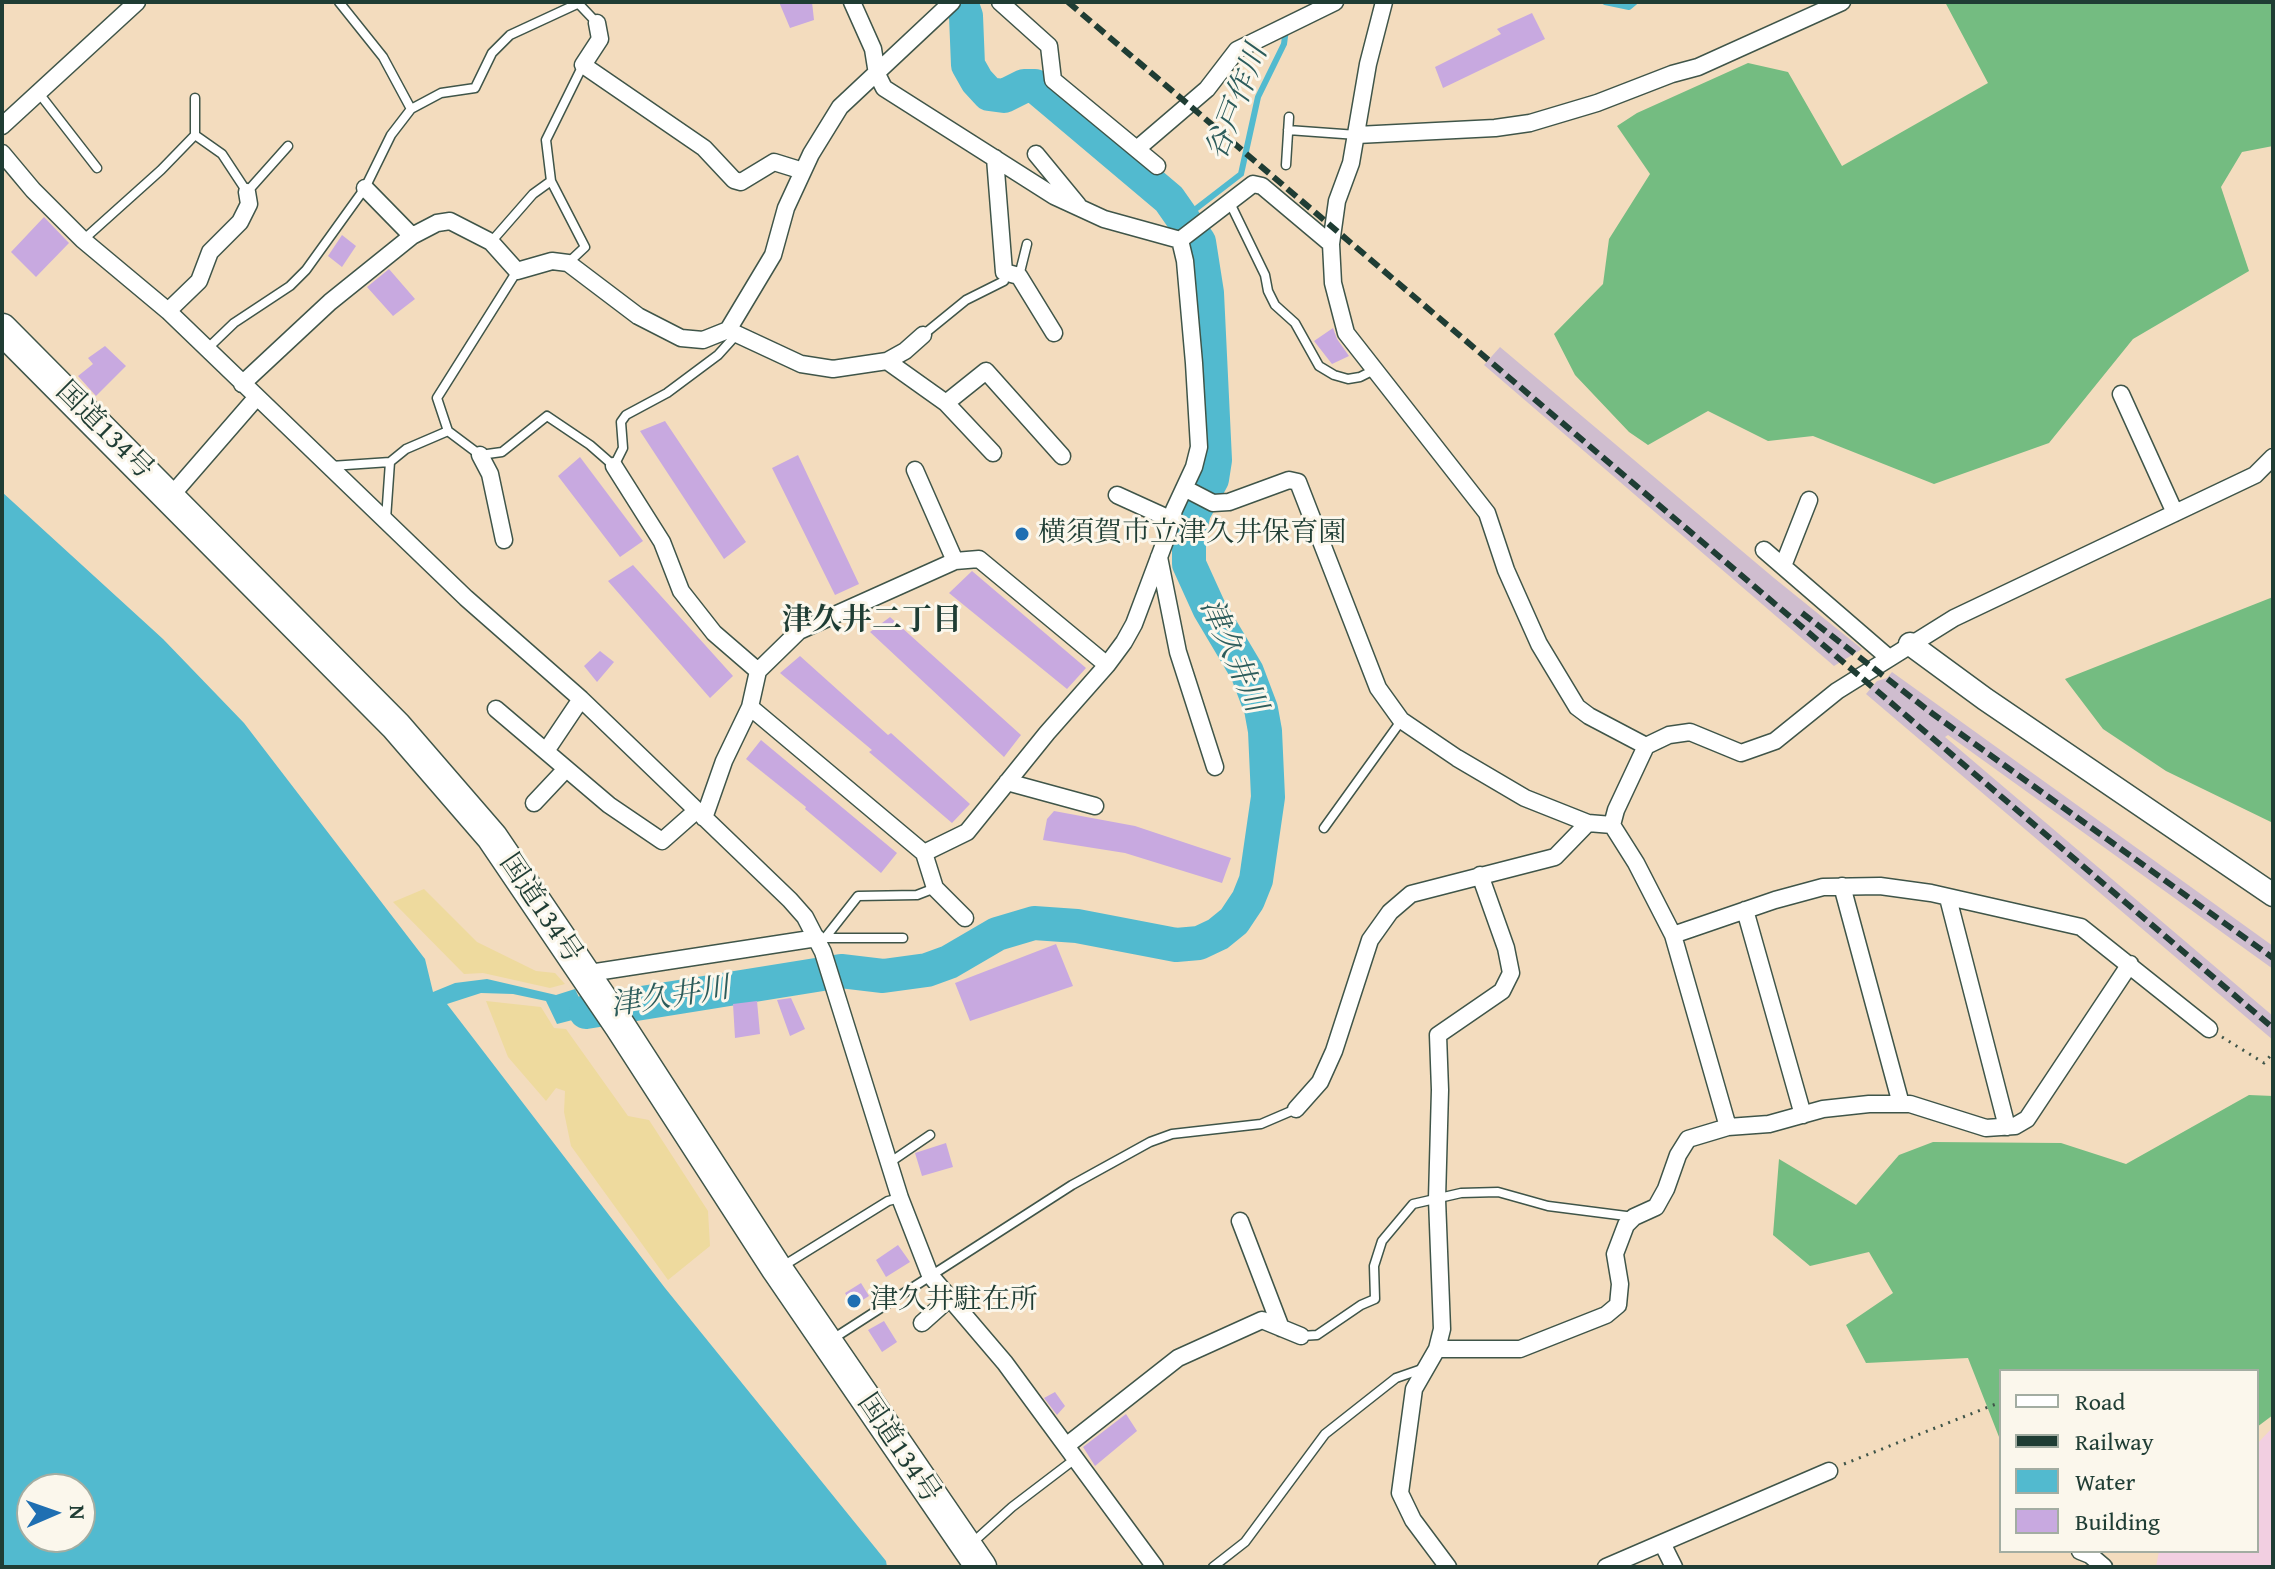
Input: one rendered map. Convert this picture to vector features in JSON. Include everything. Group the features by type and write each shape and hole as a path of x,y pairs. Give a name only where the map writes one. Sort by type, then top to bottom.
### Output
{"highway":[{"name":"国道134号","path":"2,329 406,737 492,837 620,1026 777,1269 974,1557"}],"street":[{"path":"2,126 137,2"},
{"path":"852,2 873,49 877,74 884,88 1054,196 1082,210 1187,234"},
{"path":"1000,2 1049,46 1053,80 1157,166"},
{"path":"1138,148 1207,89 1237,50 1335,2"},
{"path":"1384,2 1368,64 1351,163 1337,201 1331,244 1333,283 1346,333 1487,513 1506,570 1539,644 1577,707 1646,746"},
{"path":"1795,2 1795,22"},
{"path":"1357,135 1495,128 1530,123 1698,67 1842,2"},
{"path":"733,332 773,255 786,208 803,171 840,107 950,3"},
{"path":"597,23 600,39 583,65 704,148 734,180 741,182 774,162 803,171"},
{"path":"2,153 33,190 83,240 168,311 466,598 581,699 790,900 822,943 900,1198 930,1275 1005,1363 1155,1567"},
{"path":"1036,154 1082,210"},
{"path":"995,158 1011,274 1054,333"},
{"path":"924,853 967,832 1107,665 1134,624 1174,510 1189,491 1199,447 1185,261 1187,234 1253,184 1262,186 1331,244"},
{"path":"365,188 412,236"},
{"path":"168,311 199,281 210,252 240,222 249,204 247,192"},
{"path":"242,384 330,302 412,236 437,223 450,221 491,242 517,271 552,261 568,263 638,316 681,338 703,340 733,332 801,364 833,369 887,361 905,351 923,335"},
{"path":"887,361 946,403 993,453"},
{"path":"946,403 986,371 1062,456"},
{"path":"2121,394 2175,513"},
{"path":"170,497 256,398"},
{"path":"480,455 490,474 504,540"},
{"path":"1728,1127 1673,935 1636,863 1612,825 1646,746 1669,735 1690,732 1741,753 1756,750 1775,741 1837,691 1954,618 2255,475 2273,457"},
{"path":"614,466 662,542 681,591 714,633 758,671"},
{"path":"915,470 955,561"},
{"path":"1189,491 1213,503 1229,502 1289,480 1298,482 1378,688 1401,720 1525,798 1588,823 1612,825"},
{"path":"1117,495 1172,520"},
{"path":"1783,566 1809,500"},
{"path":"1764,550 1889,658"},
{"path":"1159,557 1178,652 1215,767"},
{"path":"496,709 609,805 662,841 700,814 750,707 758,671 799,631 955,561 979,559 1107,665"},
{"path":"1910,644 1985,699 2273,895"},
{"path":"546,751 581,699"},
{"path":"750,707 924,853 935,888 965,918"},
{"path":"534,803 566,769"},
{"path":"1007,782 1095,806"},
{"path":"1296,1109 1320,1082 1334,1051 1370,940 1390,912 1411,894 1555,857 1588,823"},
{"path":"1448,1567 1413,1520 1400,1493 1414,1389 1437,1349 1442,1329 1437,1199 1438,1035 1502,991 1511,973 1506,948 1480,875"},
{"path":"1842,886 1901,1104"},
{"path":"1673,935 1823,887 1880,886 2081,927 2209,1029"},
{"path":"1948,898 2007,1127"},
{"path":"1745,910 1803,1115"},
{"path":"583,974 822,943"},
{"path":"1437,1349 1520,1349 1606,1315 1618,1305 1620,1284 1615,1254 1626,1225 1634,1217 1656,1207 1688,1139 1728,1127 1769,1124 1823,1109 1869,1104 1910,1104 1986,1128 2015,1126 2027,1119 2130,964"},
{"path":"1240,1221 1281,1328"},
{"path":"922,1323 950,1298"},
{"path":"1071,1452 1178,1358 1262,1320 1301,1336"},
{"path":"1606,1567 1828,1471"},
{"path":"1662,1543 1674,1567"},
{"path":"2085,1553 2104,1567"}],"lane":[{"path":"339,2 383,57 411,109"},
{"path":"207,349 234,323 290,286 306,270 365,188 391,135 411,109 441,93 475,88 492,53 510,35 577,3 597,23"},
{"path":"568,263 585,247 551,181 546,140 583,65"},
{"path":"38,92 97,168"},
{"path":"83,240 195,135 195,98"},
{"path":"1286,165 1289,117"},
{"path":"1288,130 1357,135"},
{"path":"195,135 222,154 247,192 288,146"},
{"path":"491,242 533,194 551,181"},
{"path":"1229,201 1265,275 1275,305 1295,323 1319,366 1348,379 1375,369"},
{"path":"923,335 966,300 1004,281 1027,244"},
{"path":"517,271 437,398 448,431 480,455 502,452 547,416 590,445 614,466 623,448 621,422 626,415 667,393 718,355 733,332"},
{"path":"329,466 390,462 406,449 448,431"},
{"path":"385,520 390,462"},
{"path":"1324,828 1401,720"},
{"path":"822,943 858,896 917,895 935,888"},
{"path":"822,943 903,938"},
{"path":"827,1343 1072,1185 1150,1142 1172,1134 1261,1124 1296,1109"},
{"path":"889,1164 930,1135"},
{"path":"1301,1336 1317,1335 1375,1299 1374,1266 1382,1241 1413,1204 1461,1193 1498,1192 1548,1206 1634,1217"},
{"path":"777,1269 888,1201 900,1198"},
{"path":"1213,1567 1245,1542 1325,1434 1396,1378 1423,1369"},
{"path":"974,1557 1012,1507 1071,1452"}],"path":[{"path":"2209,1029 2264,1063 2273,1053"},
{"path":"1828,1471 1999,1403"}],"shaded area":[{"path":"1500,347 1862,649 1834,666 1484,365"},
{"path":"1892,672 2273,946 2273,969 1948,735 1945,737 2273,1016 2273,1040 1866,694 1877,681 1887,678"},
{"path":"2273,1427 2273,1567 2156,1567 2159,1553 2259,1553 2259,1442"}],"green space":[{"path":"1945,2 2273,2 2273,146 2242,152 2221,187 2249,271 2133,339 2049,443 1934,484 1813,436 1768,441 1708,411 1648,445 1629,432 1575,375 1554,334 1603,284 1609,239 1650,174 1617,126 1637,113 1748,63 1788,72 1842,166 1988,83"},
{"path":"2273,597 2273,823 2166,771 2103,729 2065,679"},
{"path":"2249,1095 2273,1096 2273,1415 2259,1426 2259,1369 1999,1369 1999,1437 1968,1358 1866,1363 1846,1325 1893,1293 1869,1252 1810,1266 1773,1235 1779,1159 1856,1205 1899,1155 1933,1142 2061,1143 2126,1164"}],"sand":[{"path":"424,889 477,942 536,971 555,973 565,984 550,988 483,973 464,974 393,902"},
{"path":"486,1001 541,1007 554,1028 566,1029 628,1116 649,1120 708,1211 710,1246 668,1280 571,1146 564,1112 565,1091 556,1088 546,1101 508,1057"}],"water":[{"path":"2,492 163,639 244,723 425,959 433,992 455,983 487,979 556,995 575,989 588,1016 557,1024 546,1001 513,994 481,993 447,1004 665,1288 886,1561 887,1567 2,1567"}],"building":[{"path":"779,2 812,2 814,20 790,28"},
{"path":"1532,13 1545,39 1443,88 1435,67 1501,34 1497,29"},
{"path":"44,217 69,243 36,277 11,252"},
{"path":"342,235 356,246 342,267 328,256"},
{"path":"389,269 415,299 393,316 367,287"},
{"path":"1333,328 1349,356 1332,364 1314,341"},
{"path":"105,346 126,366 96,396 78,376 93,364 88,358"},
{"path":"665,421 746,542 724,559 640,431"},
{"path":"798,455 859,584 835,595 772,468"},
{"path":"580,457 643,541 620,557 558,476"},
{"path":"633,565 733,676 710,698 608,581"},
{"path":"972,571 1086,668 1067,689 949,593"},
{"path":"890,617 1021,735 1004,757 870,632"},
{"path":"600,651 614,662 597,682 584,666"},
{"path":"800,656 970,804 952,823 869,752 872,750 780,673"},
{"path":"761,740 897,853 881,873 746,759"},
{"path":"1054,811 1135,826 1231,858 1222,883 1125,853 1043,840 1047,819"},
{"path":"1056,944 1073,986 970,1021 955,983"},
{"path":"791,998 805,1029 790,1036 777,1000"},
{"path":"757,1001 760,1034 735,1038 733,1004"},
{"path":"946,1143 953,1167 922,1176 915,1153"},
{"path":"898,1245 910,1262 886,1277 876,1260"},
{"path":"861,1283 869,1296 853,1306 845,1293"},
{"path":"884,1321 897,1342 882,1352 868,1330"},
{"path":"1055,1392 1065,1406 1057,1415 1044,1398"},
{"path":"1126,1414 1137,1431 1095,1466 1083,1447"}],"waterway":[{"name":"津久井川","path":"586,1012 841,971 883,976 927,970 949,962 997,934 1034,923 1077,926 1176,945 1199,943 1218,934 1234,921 1248,900 1256,880 1268,797 1261,709 1247,672 1209,608 1189,564 1189,534 1194,512 1212,479 1215,460 1207,293 1199,242 1169,199 1035,86 1024,86 1004,96 989,94 968,65 966,16 961,2"},
{"name":"谷戸作川","path":"1605,2 1629,7 1635,2"},
{"name":"谷戸作川","path":"1184,218 1241,174 1258,97 1284,44 1286,29"}],"railway":[{"path":"1068,2 2273,1028"},
{"path":"1802,613 1933,714 2273,958"}],"place":[{"name":"横須賀市立津久井保育園","path":"1022,534"},
{"name":"津久井駐在所","path":"854,1301"}],"district":[{"name":"津久井二丁目","path":"872,621"}]}
